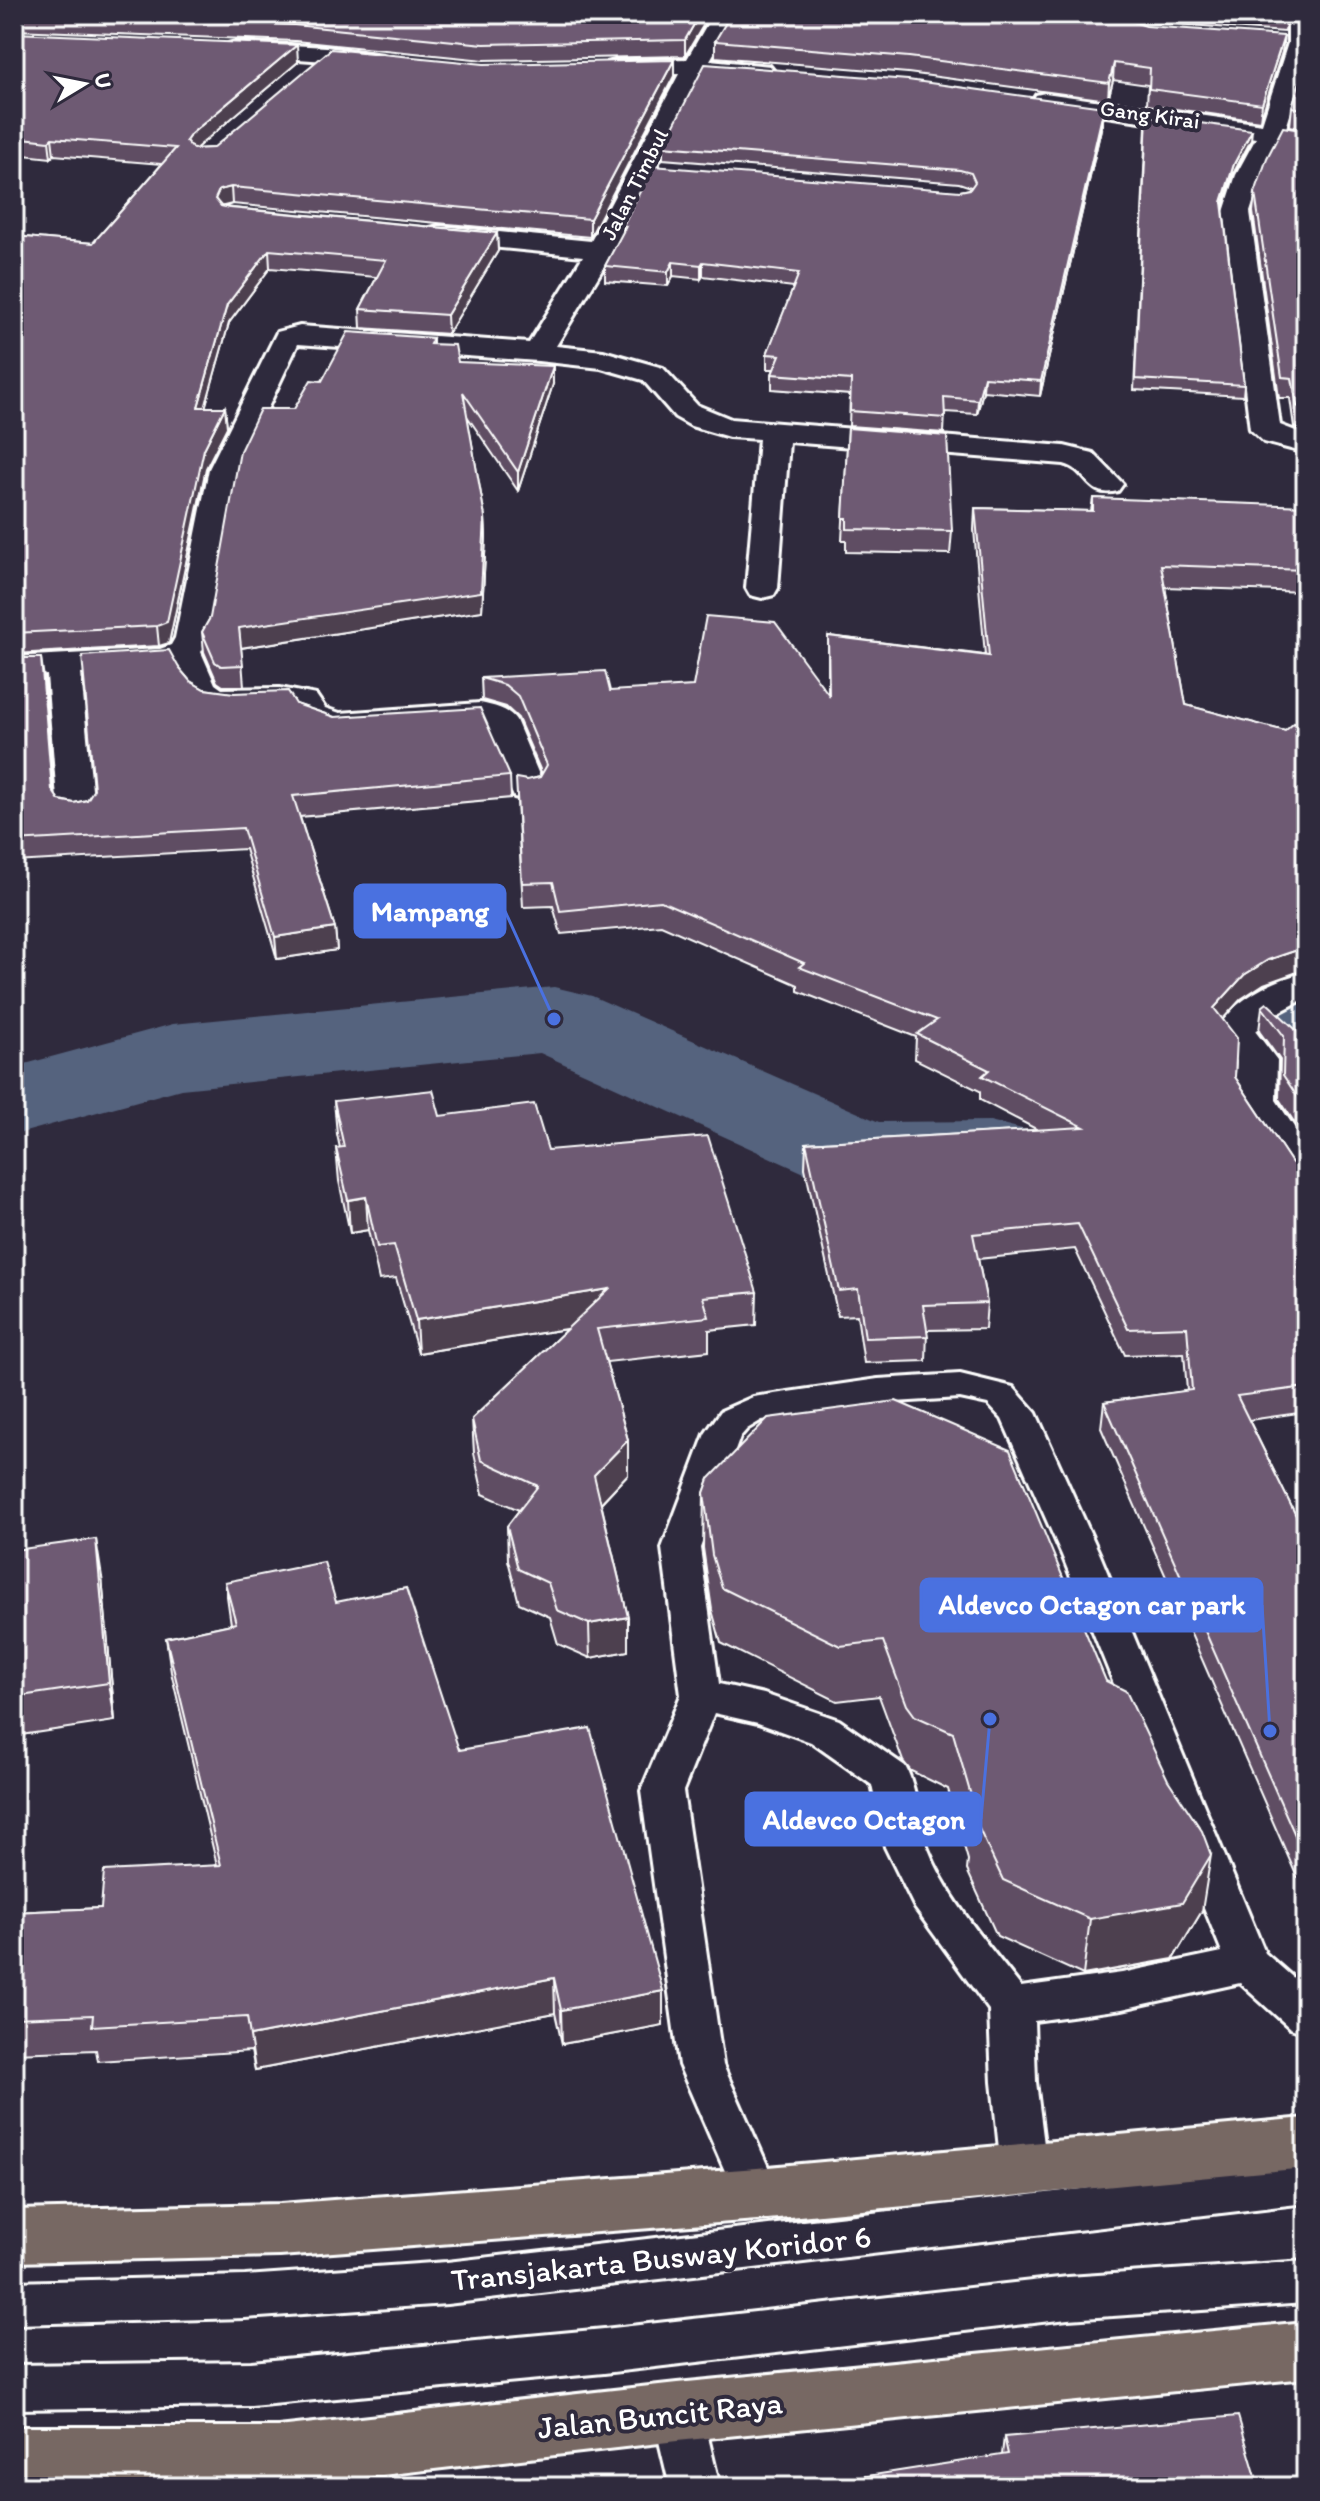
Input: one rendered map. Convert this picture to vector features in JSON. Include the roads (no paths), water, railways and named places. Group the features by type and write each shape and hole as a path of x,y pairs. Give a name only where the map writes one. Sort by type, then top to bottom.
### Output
{"main road":[{"path":"14,2236 280,2230 757,2194 1306,2143"},
{"name":"Jalan Buncit Raya","path":"14,2457 278,2457 677,2412 1306,2350"}],"street":[{"name":"Jalan Timbul","path":"538,352 600,250 725,14"},
{"path":"1300,14 1272,132 1249,175 1237,212 1265,429 1275,436 1306,444"},
{"path":"209,47 326,54 411,64"},
{"path":"304,73 326,54"},
{"path":"595,69 695,66 786,73"},
{"name":"Gang Kirai","path":"1015,97 1306,139"},
{"path":"642,168 673,170"},
{"path":"407,231 600,250"},
{"path":"14,667 165,659 184,652 192,638 224,469 287,338 300,335 538,352 603,360 642,369 662,382 686,411 702,420 729,428 1064,455 1082,459 1107,484"},
{"path":"762,588 775,433"},
{"path":"184,652 202,691 214,699 291,697 304,702 311,715 337,724 480,713 493,715 498,720 527,789"},
{"path":"63,664 76,811"},
{"path":"1306,984 1252,1011 1240,1021 1245,1044 1258,1065 1255,1100 1306,1177"}],"lane":[{"path":"757,2194 701,2065 662,1791 701,1695 681,1548 723,1434 734,1420 753,1409 878,1391 960,1386 1000,1395 1018,1413 1032,1440 1248,1964 1306,2015"},
{"path":"701,1695 764,1709 825,1731 891,1777 906,1847 936,1908 1011,2006 1014,2082 1024,2168"},
{"path":"1011,2006 1122,1991 1248,1964"},
{"name":"Transjakarta Busway Koridor 6","path":"14,2303 245,2297 447,2283 1306,2183"},
{"path":"14,2387 251,2384 604,2351 1068,2298 1306,2282"},
{"path":"677,2412 695,2487"}],"waterway":[{"path":"1167,1121 1191,1115 1268,1014 1306,1006"},
{"path":"14,1102 173,1057 554,1019 862,1157 990,1155"}],"place":[{"name":"Mampang","path":"554,1019"},
{"name":"Aldevco Octagon","path":"990,1719"},
{"name":"Aldevco Octagon car park","path":"1270,1731"}]}
